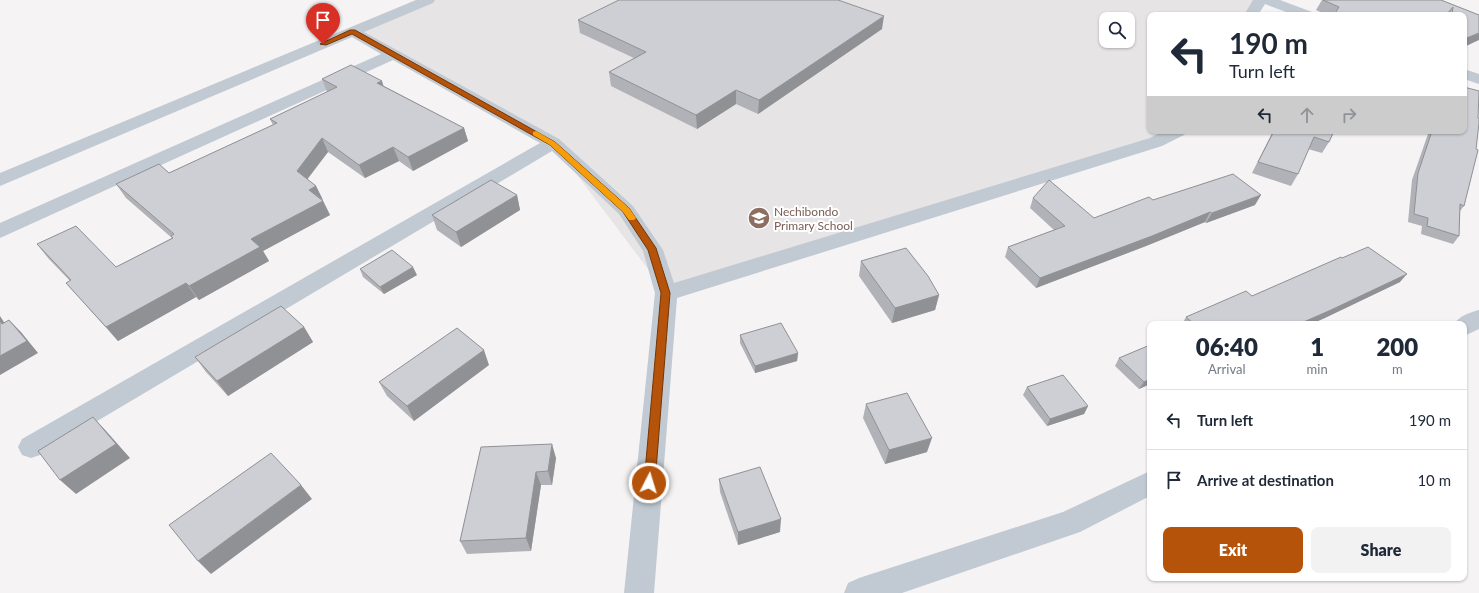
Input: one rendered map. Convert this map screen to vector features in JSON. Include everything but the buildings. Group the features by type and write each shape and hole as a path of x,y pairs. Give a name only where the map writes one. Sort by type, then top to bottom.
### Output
{"street":[{"path":"0,180 428,0"},
{"path":"1253,12 1260,0"},
{"path":"1267,0 1299,12"},
{"path":"353,32 553,143 626,210 652,250 666,293 639,593"},
{"path":"0,231 394,54"},
{"path":"1467,75 1479,79"},
{"path":"666,293 1156,142 1172,134"},
{"path":"31,447 553,143"},
{"path":"1467,325 1479,318"},
{"path":"859,593 1070,523 1147,484"}],"shaded area":[{"name":"Nechibondo Primary School","path":"428,0 1260,0 1253,12 1147,12 1147,134 1169,134 666,293 553,143 353,32"}],"slow traffic":[{"path":"536,134 553,143 626,210 631,218"}],"place":[{"name":"Nechibondo Primary School","path":"759,218"}],"route":[{"path":"323,44 353,32 394,54 553,143 626,210 652,250 666,293 649,483"}]}
